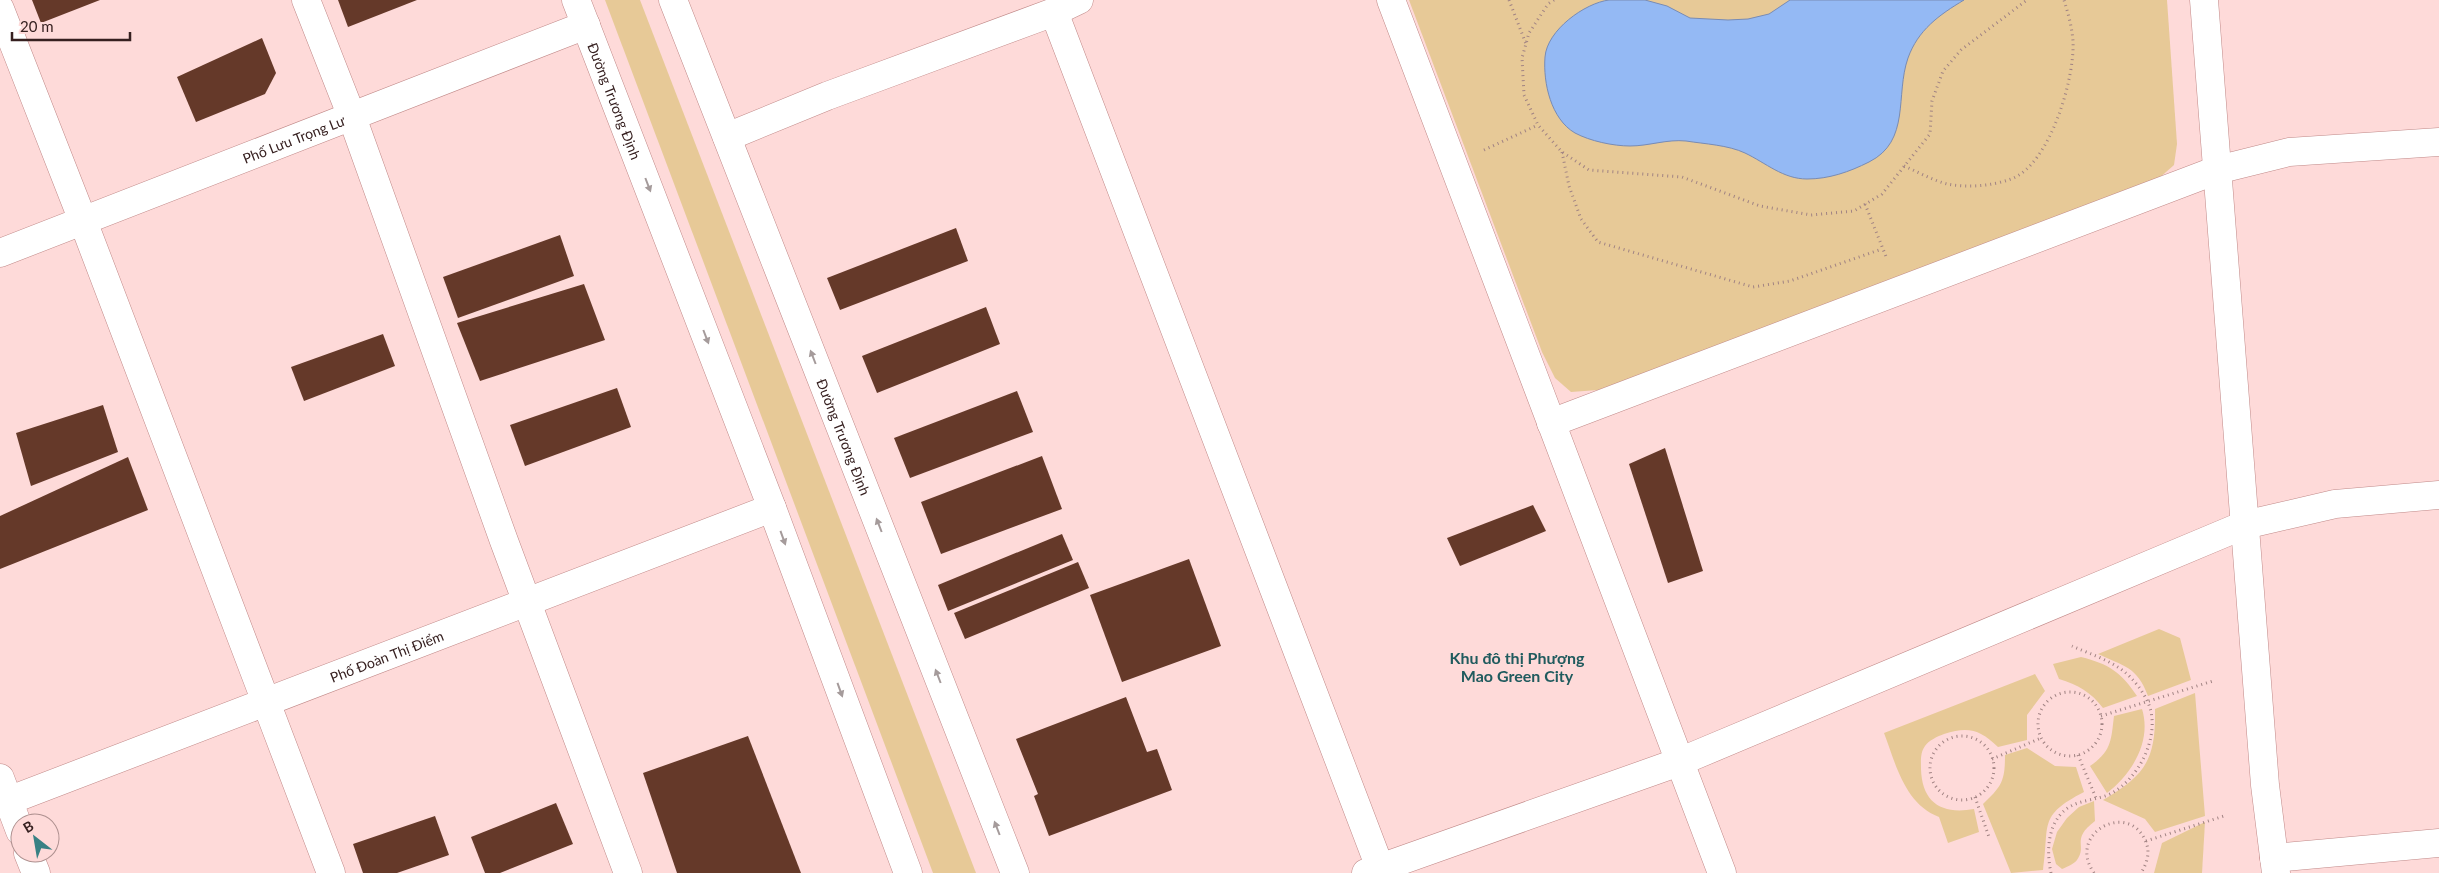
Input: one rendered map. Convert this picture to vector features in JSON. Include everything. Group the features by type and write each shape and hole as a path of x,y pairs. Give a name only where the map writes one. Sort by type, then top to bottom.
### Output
{"street":[{"path":"306,0 352,117 526,603 628,873"},
{"name":"Đường Trương Định","path":"576,0 772,508 908,873"},
{"name":"Đường Trương Định","path":"673,0 1015,873"},
{"path":"727,137 827,96 1054,12 1078,0"},
{"path":"1392,0 1722,873"},
{"path":"2204,0 2265,785 2275,866 2439,843"},
{"path":"0,9 83,221 331,873"},
{"path":"1054,12 1376,871 1679,762 2244,525 2335,504 2439,495"},
{"name":"Phố Lưu Trọng Lư","path":"0,253 586,25"},
{"path":"1551,423 2217,170 2289,152 2439,142"},
{"name":"Phố Đoàn Thị Điểm","path":"3,794 266,702 772,508"},
{"path":"3,794 12,813"}],"path":[{"path":"1509,0 1526,45"},
{"path":"1554,0 1548,4 1529,33 1522,58 1524,95 1538,125 1562,152 1589,170 1682,178 1760,206 1811,215 1854,210 1882,194 1930,134 1932,101 1943,71 1960,50 2028,0"},
{"path":"1904,166 1947,184 1976,186 2013,178 2028,168 2053,132 2070,74 2073,43 2064,0"},
{"path":"1475,154 1538,125"},
{"path":"1562,152 1569,186 1581,219 1598,242 1753,286 1790,282 1882,250"},
{"path":"1864,204 1890,266"},
{"path":"2051,873 2049,846 2052,828 2061,814 2078,802 2112,793 2122,785 2140,764 2148,750 2151,735 2152,720 2147,702 2132,678 2120,669 2072,646"},
{"path":"2100,716 2213,681"},
{"path":"2069,692 2088,698 2095,704 2100,716 2102,724 2098,738 2088,750 2078,755 2068,756 2057,753 2041,738 2038,728 2039,717 2046,703 2059,694 2069,692"},
{"path":"1971,737 1988,749 1992,759 1992,778 1988,787 1975,797 1959,800 1940,792 1934,784 1930,773 1934,752 1950,738 1971,737"},
{"path":"1992,759 2041,738"},
{"path":"2078,755 2096,798"},
{"path":"1975,797 1989,837"},
{"path":"2146,841 2224,816"},
{"path":"2094,873 2087,858 2090,838 2105,825 2126,823 2136,828 2146,841 2148,856 2141,873"}],"shaded area":[{"path":"605,0 640,0 976,873 933,873"},
{"path":"1409,0 2167,0 2177,144 2174,165 2157,180 1914,278 1598,390 1571,392 1555,378 1542,352"},
{"path":"2159,629 2180,638 2191,680 2148,696 2144,686 2134,673 2128,668 2098,654"},
{"path":"2081,657 2114,670 2137,696 2103,708 2084,690 2059,679 2053,664"},
{"path":"2035,674 2045,691 2027,715 2027,740 1998,747 1980,733 1960,730 1936,737 1928,742 1923,749 1921,760 1922,780 1930,798 1943,808 1952,810 1974,809 1979,832 1948,843 1939,817 1927,811 1918,803 1903,782 1884,733"},
{"path":"2195,693 2205,816 2155,832 2145,819 2103,800 2129,782 2146,764 2153,741 2155,709"},
{"path":"2142,709 2144,733 2138,756 2132,767 2107,793 2090,766 2103,755 2109,744 2114,716"},
{"path":"2027,748 2055,766 2076,767 2084,792 2069,800 2052,815 2048,823 2043,870 2011,873 1983,804 2001,782 2005,755"},
{"path":"2094,801 2095,821 2083,833 2080,855 2074,863 2062,869 2056,864 2052,849 2057,832 2067,818 2079,807"},
{"path":"2205,822 2202,873 2154,873 2162,843"}],"water":[{"path":"1609,0 1645,0 1667,6 1690,18 1728,20 1748,19 1769,14 1790,0 1964,0 1930,24 1912,48 1904,72 1896,130 1891,142 1882,153 1869,162 1846,172 1823,178 1807,179 1782,173 1745,153 1724,146 1686,141 1637,146 1616,145 1588,138 1575,133 1567,127 1554,110 1547,89 1545,57 1547,47 1552,37 1560,28 1579,12 1599,2"}],"building":[{"path":"32,0 100,0 41,23"},
{"path":"338,0 417,0 348,27"},
{"path":"262,38 276,73 265,94 196,122 177,77"},
{"path":"956,228 968,261 840,310 827,278"},
{"path":"560,235 574,276 458,318 443,277"},
{"path":"584,284 605,340 480,381 457,323"},
{"path":"986,307 1000,344 877,393 862,356"},
{"path":"383,334 395,366 304,401 291,367"},
{"path":"617,388 631,427 525,466 510,425"},
{"path":"1017,391 1033,432 910,478 894,438"},
{"path":"103,405 118,452 31,486 16,433"},
{"path":"1665,448 1703,571 1668,583 1629,464"},
{"path":"1042,456 1062,509 941,554 921,502"},
{"path":"128,457 148,510 0,569 0,516"},
{"path":"1533,505 1546,531 1460,566 1447,538"},
{"path":"1062,534 1073,560 948,611 938,585"},
{"path":"1189,559 1221,646 1122,682 1090,595"},
{"path":"1078,562 1089,588 965,639 954,613"},
{"path":"1126,697 1147,752 1157,749 1172,790 1049,836 1034,796 1038,794 1016,739"},
{"path":"748,736 801,873 677,873 643,773"},
{"path":"556,803 573,844 500,873 485,873 471,837"},
{"path":"435,816 449,855 397,873 363,873 353,844"}],"district":[{"name":"Khu đô thị Phượng Mao Green City","path":"1517,666"}]}
